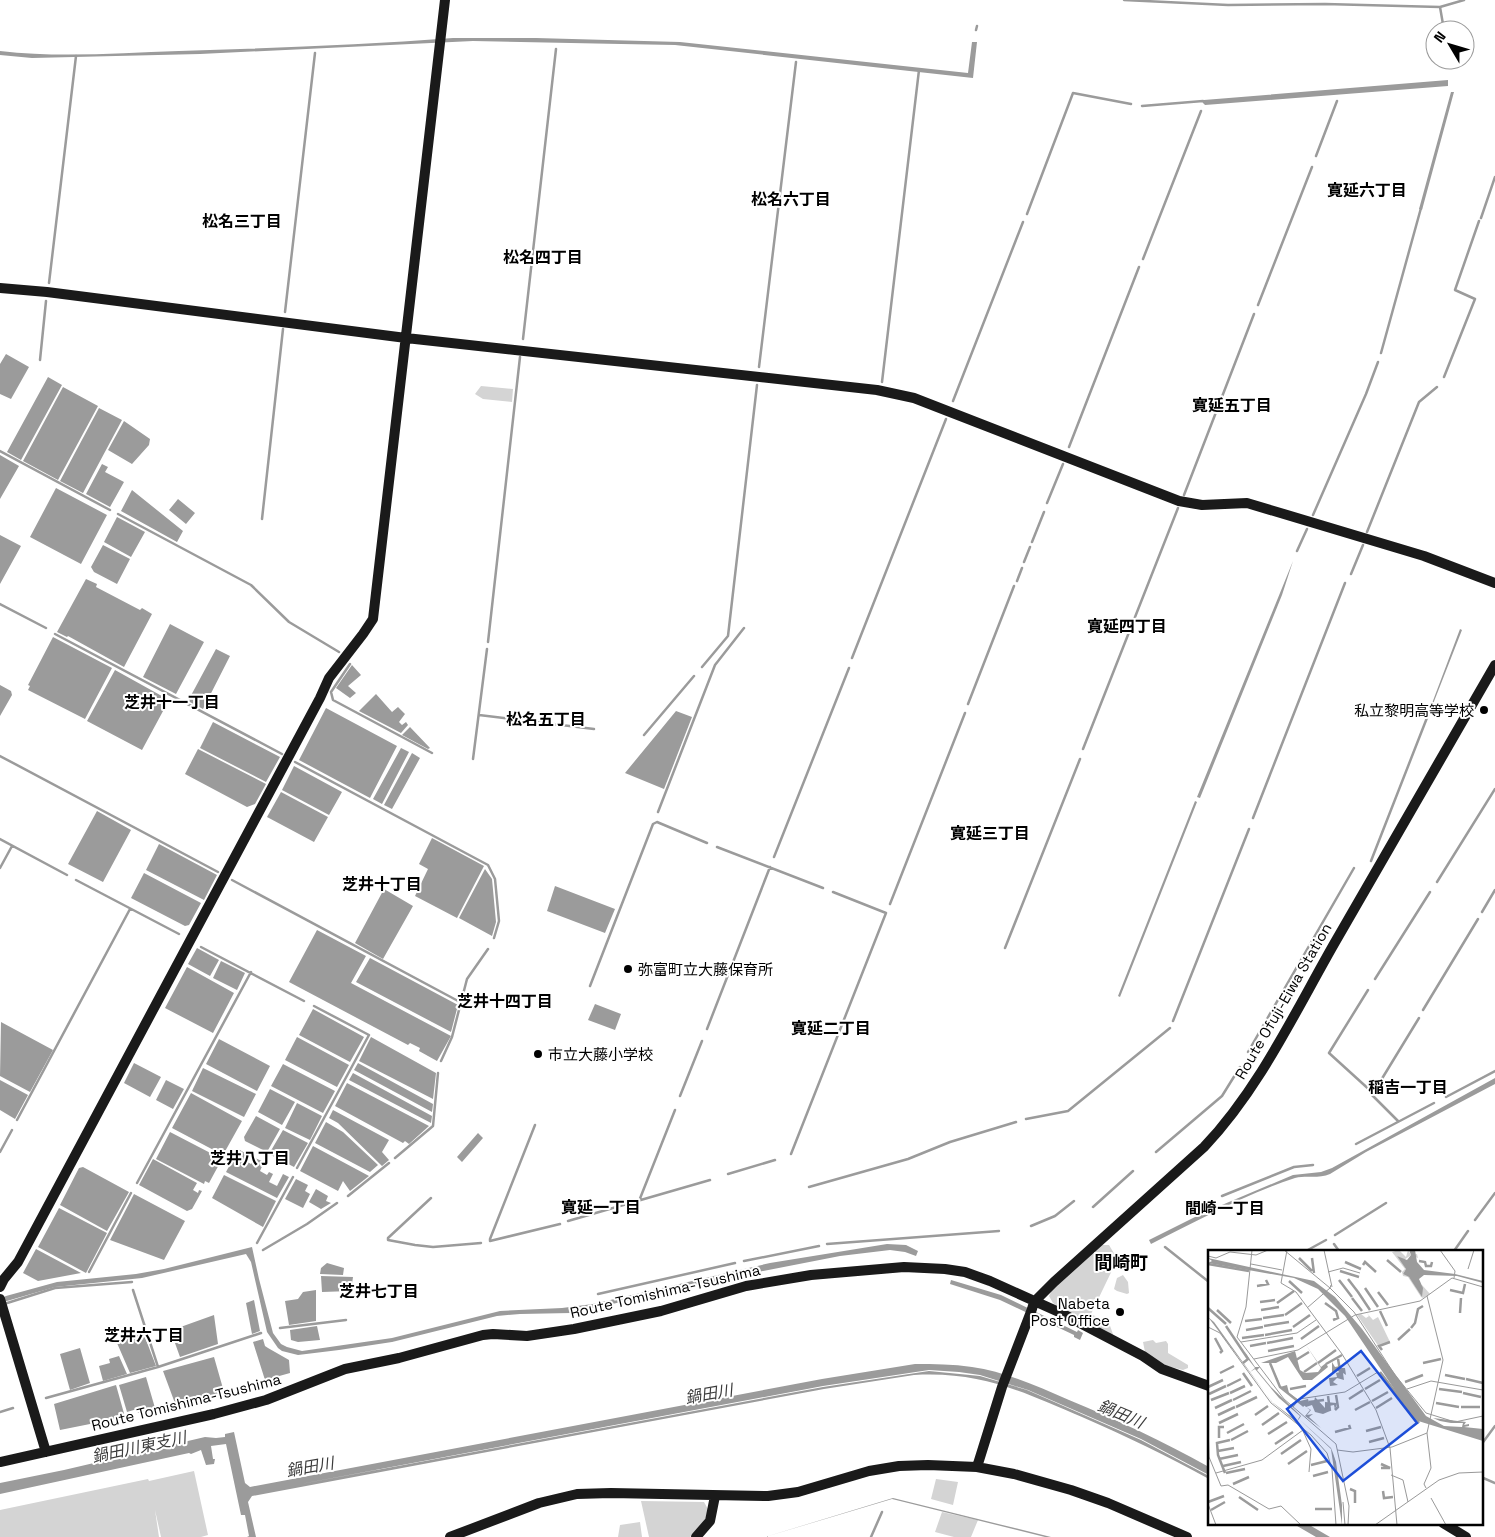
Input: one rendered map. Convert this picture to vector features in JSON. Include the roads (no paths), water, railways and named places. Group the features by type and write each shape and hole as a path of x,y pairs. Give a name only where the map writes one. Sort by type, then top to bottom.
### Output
{"street":[{"path":"0,1287 18,1262 316,706 329,678 373,619 445,0"},
{"path":"0,288 47,292 406,338 877,390 914,398 1179,501 1202,505 1247,503 1424,556 1495,583"},
{"name":"Route Ofuji-Eiwa Station","path":"1032,1309 1054,1282 1198,1153 1226,1124 1261,1073 1495,666"},
{"name":"Route Tomishima-Tsushima","path":"0,1462 214,1414 266,1400 345,1369 400,1358 483,1335 528,1336 574,1329 660,1311 746,1286 803,1276 904,1268 945,1269 965,1272 990,1282 1032,1309 1078,1321 1143,1356 1162,1369 1208,1386"},
{"path":"1,1303 46,1452"},
{"path":"977,1467 1007,1372 1032,1309"},
{"path":"450,1537 539,1503 577,1494 768,1496 798,1492 869,1471 898,1466 928,1465 977,1467 1014,1474 1071,1490 1108,1503 1187,1537"},
{"path":"696,1537 710,1521 714,1496"},
{"path":"1444,1524 1466,1537"}],"waterway":[{"path":"1124,0 1228,5 1325,4 1440,7 1464,0"},
{"path":"1440,7 1442,20"},
{"path":"976,30 977,26"},
{"path":"523,339 556,49"},
{"path":"285,312 315,53"},
{"path":"49,283 76,56"},
{"path":"759,367 796,62"},
{"path":"882,382 919,70"},
{"path":"1027,214 1073,93 1131,104"},
{"path":"1142,106 1203,101 1205,103"},
{"path":"1316,156 1337,101"},
{"path":"1143,259 1201,111"},
{"path":"1258,305 1312,167"},
{"path":"1481,218 1495,177"},
{"path":"1381,353 1421,208"},
{"path":"1444,377 1475,299 1455,290 1479,221"},
{"path":"953,401 1023,222"},
{"path":"1069,447 1139,267"},
{"path":"40,360 46,301"},
{"path":"1184,495 1254,314"},
{"path":"262,519 283,329"},
{"path":"488,642 520,357"},
{"path":"1313,515 1378,362"},
{"path":"702,667 728,636 757,385"},
{"path":"1367,532 1419,402 1437,387"},
{"path":"852,658 946,419"},
{"path":"0,451 110,510"},
{"path":"1047,503 1063,464"},
{"path":"1083,749 1178,508"},
{"path":"1032,542 1044,512"},
{"path":"118,514 251,585 289,622 339,652"},
{"path":"1297,551 1307,529"},
{"path":"1351,574 1363,545"},
{"path":"1024,562 1030,547"},
{"path":"1017,581 1022,568"},
{"path":"1253,818 1345,583"},
{"path":"968,704 1014,586"},
{"path":"0,604 46,628"},
{"path":"658,812 715,665 744,628"},
{"path":"55,634 282,754"},
{"path":"473,759 487,649"},
{"path":"350,664 331,692 333,700 432,753"},
{"path":"774,857 849,668"},
{"path":"644,735 694,676"},
{"path":"1371,861 1432,705"},
{"path":"890,904 965,713"},
{"path":"479,715 594,729"},
{"path":"0,756 218,872"},
{"path":"1005,948 1080,759"},
{"path":"295,762 488,865 495,879 499,921 494,938"},
{"path":"1437,882 1495,789"},
{"path":"590,986 653,824 657,822 707,843"},
{"path":"1173,1021 1249,829"},
{"path":"0,839 67,875"},
{"path":"0,868 12,846"},
{"path":"717,847 823,888"},
{"path":"707,1029 770,867"},
{"path":"1248,1052 1354,868"},
{"path":"76,880 179,934"},
{"path":"232,880 460,1002"},
{"path":"1482,912 1495,890"},
{"path":"791,1154 886,913 833,892"},
{"path":"1375,979 1430,892"},
{"path":"17,1120 130,909"},
{"path":"1423,1010 1478,919"},
{"path":"201,947 304,1001"},
{"path":"441,1061 452,1037 467,979 488,949"},
{"path":"137,1183 251,972"},
{"path":"1368,990 1329,1053 1373,1093"},
{"path":"297,1168 369,1035 314,1006"},
{"path":"1398,1121 1372,1095 1419,1018"},
{"path":"1026,1119 1068,1111 1170,1028"},
{"path":"680,1096 702,1041"},
{"path":"1156,1152 1222,1096 1240,1067"},
{"path":"1446,1097 1495,1071"},
{"path":"395,1158 433,1126 438,1073"},
{"path":"1356,1144 1434,1103"},
{"path":"639,1201 675,1110"},
{"path":"809,1187 908,1159 950,1142 1016,1122"},
{"path":"535,1125 490,1241 560,1224"},
{"path":"0,1152 12,1130"},
{"path":"728,1174 775,1160"},
{"path":"348,1196 389,1163"},
{"path":"1222,1196 1294,1167 1313,1165"},
{"path":"1093,1207 1133,1171"},
{"path":"257,1243 293,1177"},
{"path":"568,1221 710,1180"},
{"path":"89,1272 131,1193"},
{"path":"1475,1220 1495,1193"},
{"path":"431,1198 388,1240 433,1247 481,1243"},
{"path":"1031,1226 1055,1216 1074,1201"},
{"path":"263,1250 307,1224 337,1203"},
{"path":"1335,1235 1386,1203"},
{"path":"827,1244 999,1231"},
{"path":"1455,1250 1468,1231"},
{"path":"1308,1250 1326,1240"},
{"path":"1334,1244 1338,1250"},
{"path":"744,1261 819,1246"},
{"path":"1165,1247 1208,1281"},
{"path":"598,1294 735,1263"},
{"path":"4,1304 55,1288 132,1282"},
{"path":"133,1290 158,1367 261,1333"},
{"path":"280,1328 346,1320"},
{"path":"46,1398 158,1367"},
{"path":"0,1412 13,1408"},
{"path":"1482,1444 1495,1426"},
{"path":"1482,1477 1495,1483"},
{"path":"871,1537 882,1512"}],"place":[{"name":"私立黎明高等学校","path":"1484,710"},
{"name":"弥富町立大藤保育所","path":"628,969"},
{"name":"市立大藤小学校","path":"538,1054"},
{"name":"Nabeta Post Office","path":"1120,1312"}],"district":[{"name":"寛延六丁目","path":"1367,190"},
{"name":"松名六丁目","path":"791,199"},
{"name":"松名三丁目","path":"242,221"},
{"name":"松名四丁目","path":"543,257"},
{"name":"寛延五丁目","path":"1232,405"},
{"name":"寛延四丁目","path":"1127,626"},
{"name":"芝井十一丁目","path":"172,702"},
{"name":"松名五丁目","path":"546,719"},
{"name":"寛延三丁目","path":"990,833"},
{"name":"芝井十丁目","path":"382,884"},
{"name":"芝井十四丁目","path":"505,1001"},
{"name":"寛延二丁目","path":"831,1028"},
{"name":"稲吉一丁目","path":"1408,1087"},
{"name":"芝井八丁目","path":"250,1158"},
{"name":"寛延一丁目","path":"601,1207"},
{"name":"間崎一丁目","path":"1225,1208"},
{"name":"間崎町","path":"1121,1262"},
{"name":"芝井七丁目","path":"379,1291"},
{"name":"芝井六丁目","path":"144,1335"}],"water label":[{"name":"鍋田川","path":"709,1394"},
{"name":"鍋田川","path":"1121,1414"},
{"name":"鍋田川東支川","path":"139,1447"},
{"name":"鍋田川","path":"310,1467"}]}
